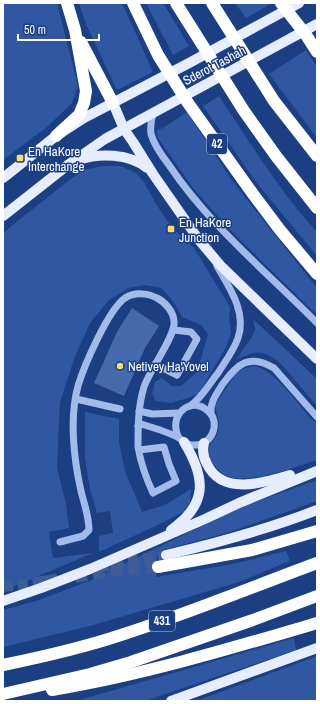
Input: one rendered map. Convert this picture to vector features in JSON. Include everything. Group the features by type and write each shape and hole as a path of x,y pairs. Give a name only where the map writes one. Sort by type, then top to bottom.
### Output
{"highway":[{"path":"56,136 79,115 84,103 86,91 75,30 67,3"},
{"name":"42","path":"133,3 158,55 188,103 257,200 317,274"},
{"path":"176,3 244,111 280,162 317,208"},
{"path":"212,3 274,101 317,156"},
{"path":"281,3 306,35 317,52"},
{"path":"75,30 113,103"},
{"path":"158,567 252,550 317,531"},
{"name":"431","path":"3,666 120,635 317,563"},
{"name":"431","path":"3,694 90,674 131,662 253,620 317,596"},
{"path":"3,699 90,684 141,673 317,623"}],"main road":[{"name":"Sderot Tashah","path":"3,178 56,136 84,118 191,62 298,3"},
{"name":"Sderot Tashah","path":"3,216 69,164 105,139 317,24"},
{"path":"113,103 124,128 153,174 206,248 220,265 317,359"},
{"path":"69,164 86,158 98,156 125,158 135,160 153,174"},
{"path":"129,552 166,533 181,523 194,509 198,499 200,484 191,454 182,440"},
{"path":"204,443 203,452 209,468 221,480 237,484 248,485 266,482 317,468"},
{"path":"3,601 41,588 129,552 239,503 317,471"},
{"path":"166,555 236,537 317,510"},
{"path":"171,701 317,648"}],"lane":[{"path":"153,113 151,122 152,135 156,146 179,180 232,239 317,323"},
{"path":"182,440 176,432 175,426 179,413 198,401 225,362 238,338 240,326 237,304 232,291 206,248"},
{"path":"60,542 83,536 89,530 89,522 81,492 75,453 74,408 78,386 89,357 116,307 125,298 134,295 146,294 157,298 167,305 172,313 174,330 144,387 139,411 138,426 139,450 141,463 153,493 176,481 164,447 139,450"},
{"path":"155,364 177,375 197,339 191,332 174,330"},
{"path":"211,414 211,405 214,398 231,372 244,362 259,361 274,368 317,416"},
{"path":"76,399 120,409"},
{"path":"138,426 141,424 182,440 190,445 204,443 213,433 214,420 211,414 202,407 190,406"},
{"path":"139,411 152,414 179,413"}],"shaded area":[{"path":"3,3 57,3 78,86 72,103 47,127 3,160"},
{"path":"79,3 122,3 153,72 117,90 86,24"},
{"path":"146,3 163,3 189,46 173,55"},
{"path":"235,3 267,3 269,5 246,18"},
{"path":"306,50 317,67 317,138 269,74"},
{"path":"219,96 277,183 317,232 317,256 256,182 203,106"},
{"path":"187,112 233,182 317,288 317,315 229,229 193,188 158,138 157,130 163,128"},
{"path":"101,166 121,166 136,173 144,182 156,204 173,229 194,248 230,307 229,320 231,333 226,347 199,393 171,403 156,401 152,394 155,382 162,378 172,386 181,386 197,372 208,334 201,325 182,317 173,301 161,288 145,285 128,288 109,300 90,323 74,359 60,402 57,468 66,504 69,528 49,532 53,558 93,553 3,591 3,234 81,171"},
{"path":"253,319 317,379 317,406 281,364 268,355 254,353 236,360 255,330"},
{"path":"253,366 260,368 276,379 311,419 317,423 317,460 264,476 254,478 233,478 220,471 209,456 209,448 219,428 215,405 236,373"},
{"path":"85,412 119,419 119,443 125,471 142,512 165,505 191,489 190,502 183,512 99,552 99,536 113,533 110,511 97,513 90,489 85,458"},
{"path":"317,480 317,501 230,532 163,550 157,555 156,577 233,564 286,551 290,561 239,582 90,626 3,647 3,610 36,601 92,580 244,506"},
{"path":"294,638 296,650 145,701 76,701"},
{"path":"317,656 317,701 196,701"}],"building":[{"name":"Netivey Ha'Yovel","path":"132,308 159,326 145,348 124,396 94,383 117,332"}],"tunnel":[{"path":"99,568 166,555"},
{"path":"75,577 109,571 158,567"},
{"path":"3,587 36,583 58,578"},
{"path":"36,583 57,580"}],"place":[{"name":"En HaKore Interchange","path":"20,158"},
{"name":"En HaKore Junction","path":"171,229"},
{"name":"Netivey Ha'Yovel","path":"120,366"}]}
